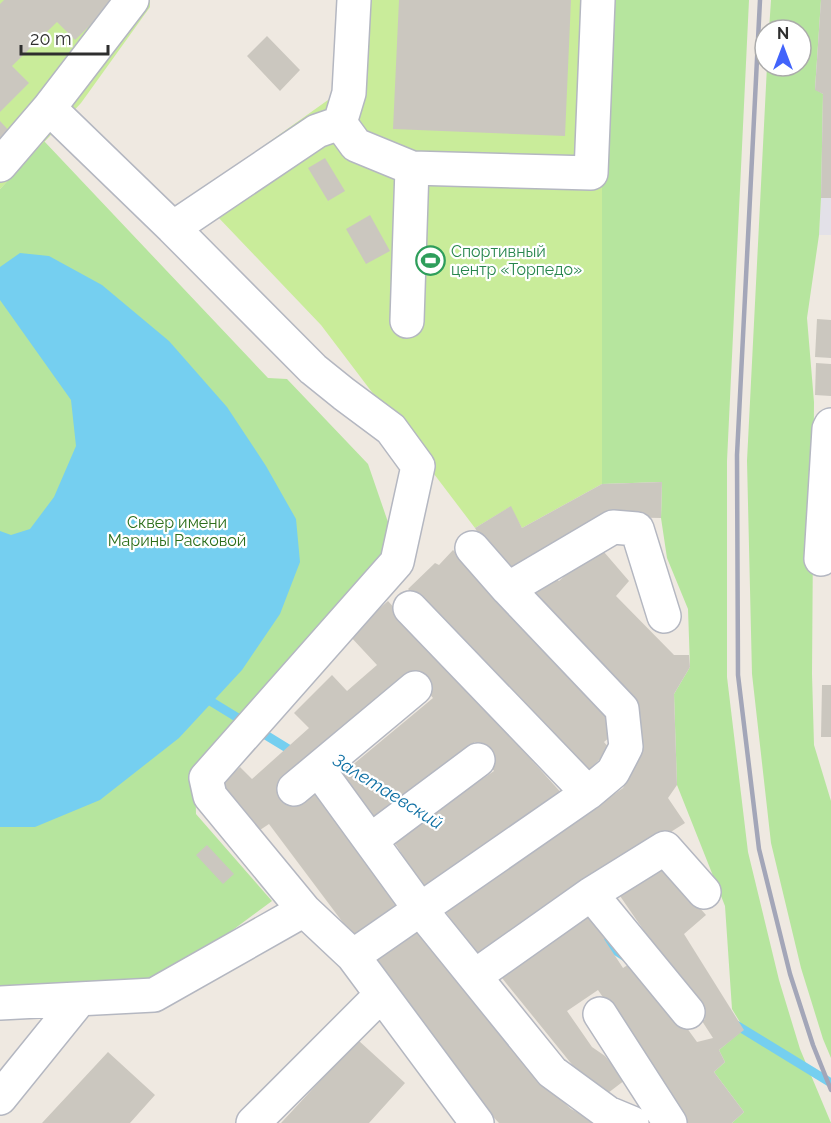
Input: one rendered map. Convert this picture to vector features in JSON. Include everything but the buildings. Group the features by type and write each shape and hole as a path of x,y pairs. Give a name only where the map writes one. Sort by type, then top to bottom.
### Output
{"street":[{"path":"0,165 49,108 132,0"},
{"path":"340,123 349,93 354,0"},
{"path":"340,123 356,145 412,168 591,173 598,0"},
{"path":"49,108 173,228 313,369 391,429 418,466 397,562 206,778 210,796 304,910 353,956 477,1123"},
{"path":"173,228 317,131 340,123"},
{"path":"407,321 412,168"},
{"path":"821,559 831,425"},
{"path":"508,589 613,527 637,529 664,616"},
{"path":"353,956 588,793 614,772 626,747 622,709 472,548"},
{"path":"410,608 588,793"},
{"path":"415,688 306,779 371,840 420,909 552,1072 608,1113 632,1123"},
{"path":"371,840 478,760"},
{"path":"475,976 591,894 665,848 704,892"},
{"path":"591,894 688,1012"},
{"path":"0,1003 154,995 304,910"},
{"path":"253,1123 381,995"},
{"path":"0,1098 80,999"},
{"path":"600,1014 670,1123"}],"shaded area":[{"path":"821,0 831,0 831,235 819,235 823,94 815,90"}],"green space":[{"path":"0,0 150,0 150,7 81,103 0,189"},
{"name":"Спортивный центр «Торпедо»","path":"343,0 612,0 602,190 602,484 522,528 510,507 475,528 321,325 196,194 335,95"},
{"path":"608,0 749,0 727,461 727,677 748,852 779,980 800,1049 831,1123 732,1123 744,1112 714,1072 725,1062 719,1050 744,1029 732,1009 725,906 677,785 674,694 690,667 688,609 667,558 661,518 662,482 602,484 602,434 591,375"},
{"path":"771,0 821,0 815,89 823,94 821,198 819,235 807,318 814,402 812,674 814,745 831,801 831,1058 801,968 771,843 752,674 747,461 766,78 813,78 813,18 770,18"},
{"name":"Сквер имени Марины Расковой","path":"44,141 268,378 287,379 368,464 390,528 387,550 195,775 196,814 272,901 164,981 0,990 0,189"}],"water":[{"path":"20,253 49,256 102,285 169,341 227,407 266,466 296,519 300,562 280,614 242,670 179,738 100,800 35,827 0,827 0,531 11,535 30,529 54,497 76,446 71,400 0,300 0,267"}],"waterway":[{"name":"Залетаевский","path":"202,696 295,753"},
{"name":"Залетаевский","path":"601,941 627,958"},
{"name":"Залетаевский","path":"733,1023 831,1083"}],"railway":[{"path":"760,0 737,455 738,675 759,849 790,974 813,1045 831,1090"}],"place":[{"name":"Спортивный центр «Торпедо»","path":"430,260"}]}
